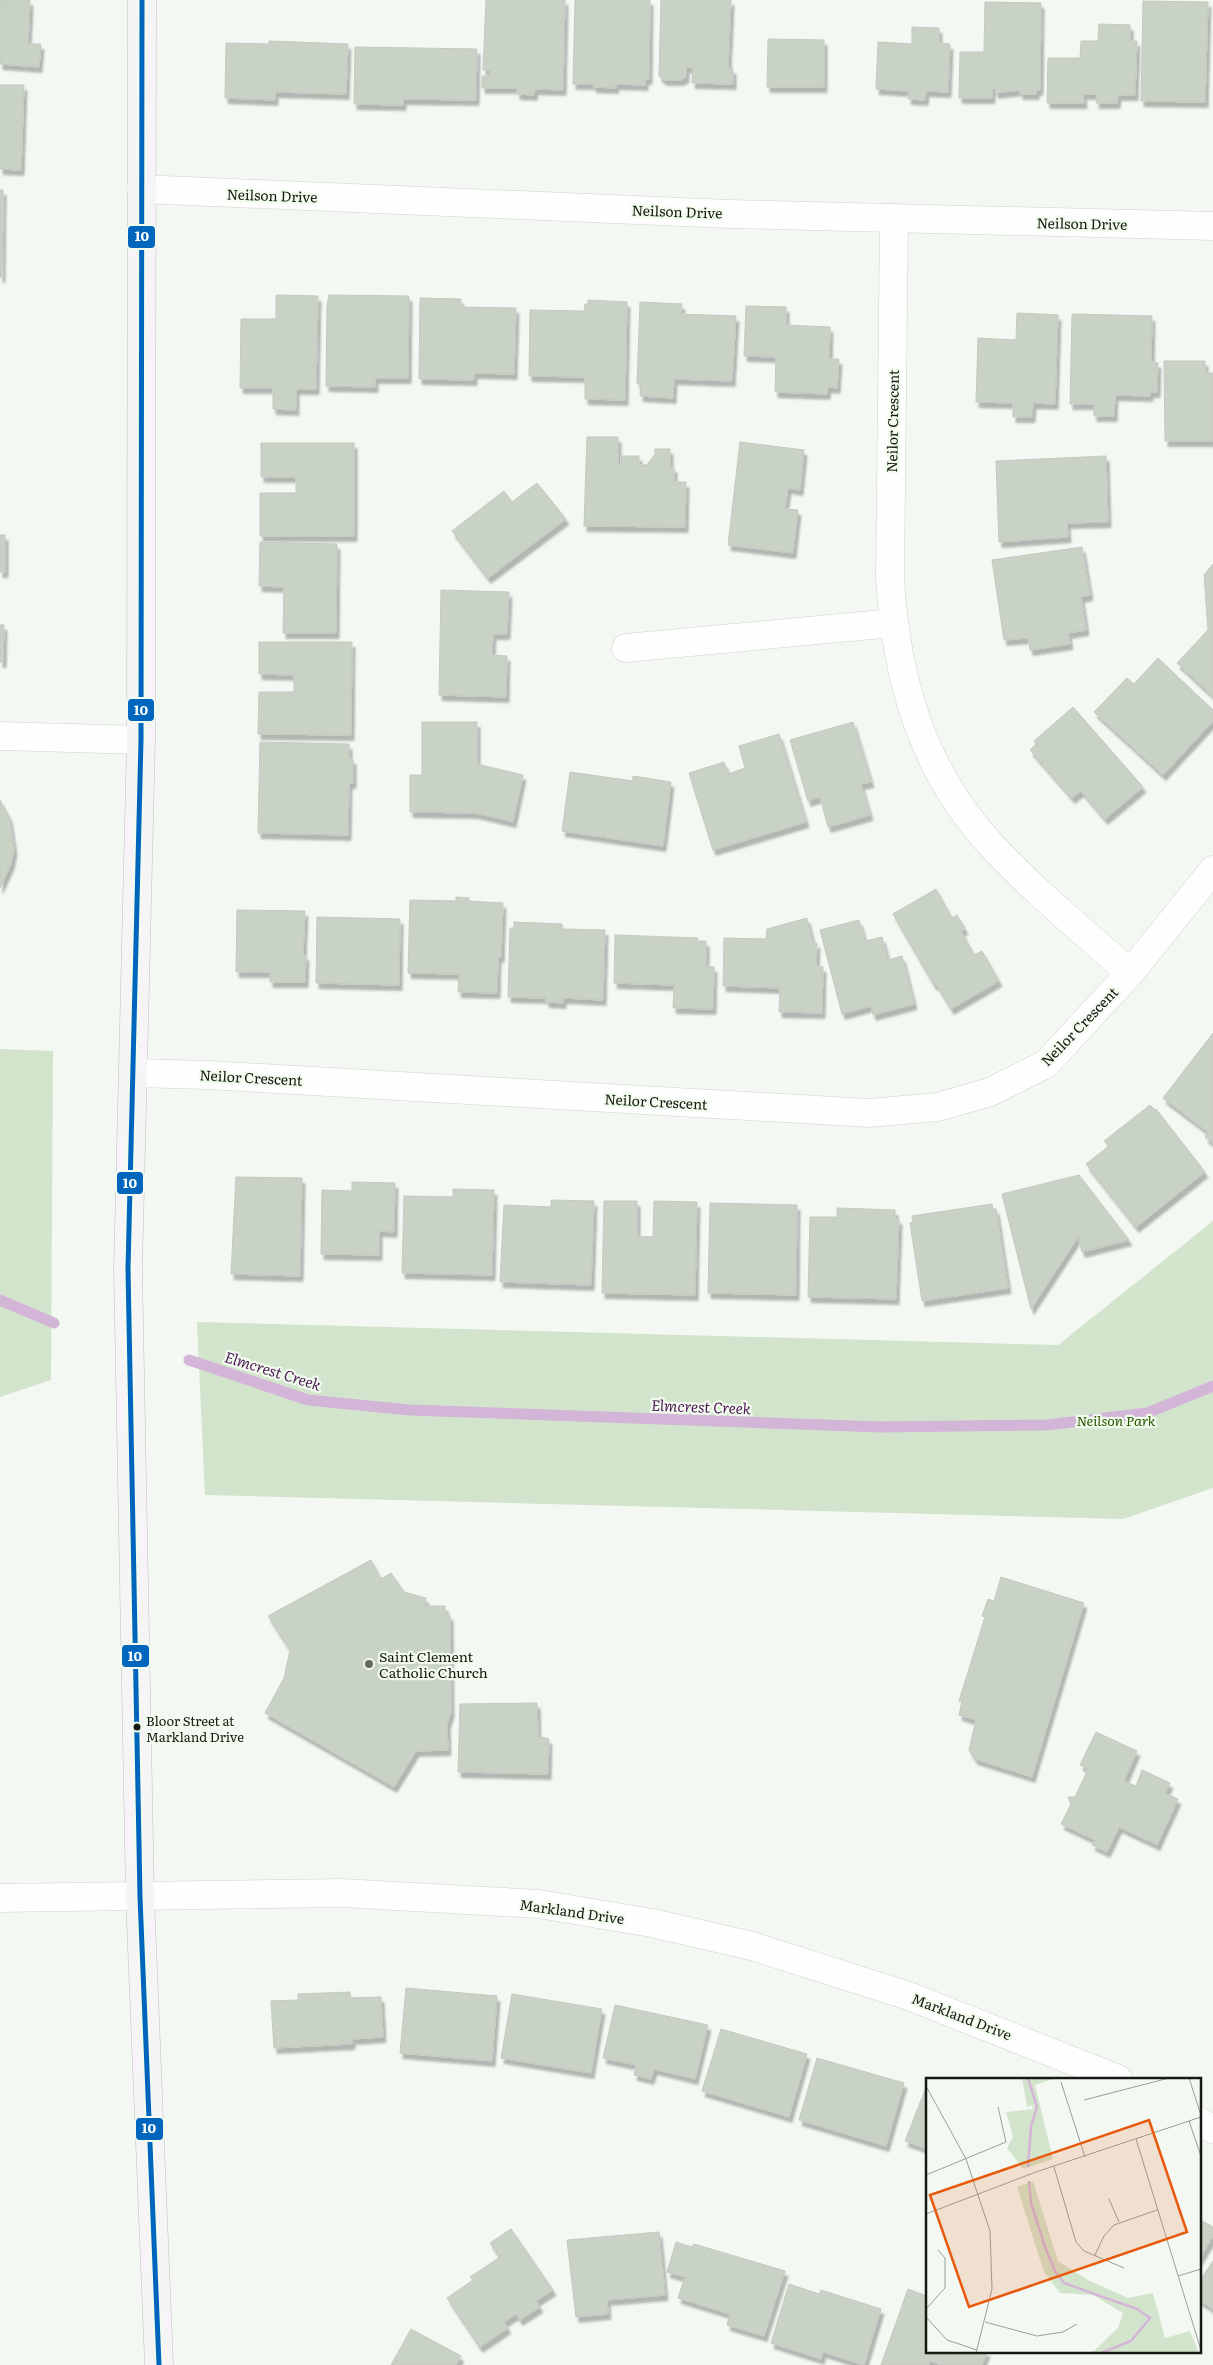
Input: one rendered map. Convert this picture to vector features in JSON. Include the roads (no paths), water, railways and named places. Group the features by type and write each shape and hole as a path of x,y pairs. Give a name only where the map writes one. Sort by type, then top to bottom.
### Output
{"main road":[{"path":"142,0 141,740 128,1269 140,1897 159,2365"}],"street":[{"name":"Neilson Drive","path":"141,189 894,218 1213,226"},
{"name":"Neilor Crescent","path":"894,218 890,578 893,623 902,676 925,743 955,798 993,847 1130,973"},
{"path":"626,648 893,623"},
{"path":"0,736 141,740"},
{"name":"Neilor Crescent","path":"133,1073 208,1075 869,1113 938,1107 990,1092 1046,1064 1130,973 1213,870"},
{"name":"Markland Drive","path":"0,1898 342,1893 539,1904 652,1922 752,1946 909,1996 1115,2078"},
{"path":"1200,2122 1213,2129"}],"waterway":[{"name":"Elmcrest Creek","path":"0,1300 54,1323"},
{"name":"Elmcrest Creek","path":"189,1360 308,1400 410,1410 881,1427 1047,1425 1147,1413 1213,1386"}],"place":[{"name":"Saint Clement Catholic Church","path":"369,1664"},
{"name":"Bloor Street at Markland Drive","path":"137,1727"}],"park label":[{"name":"Neilson Park","path":"1116,1420"}]}
